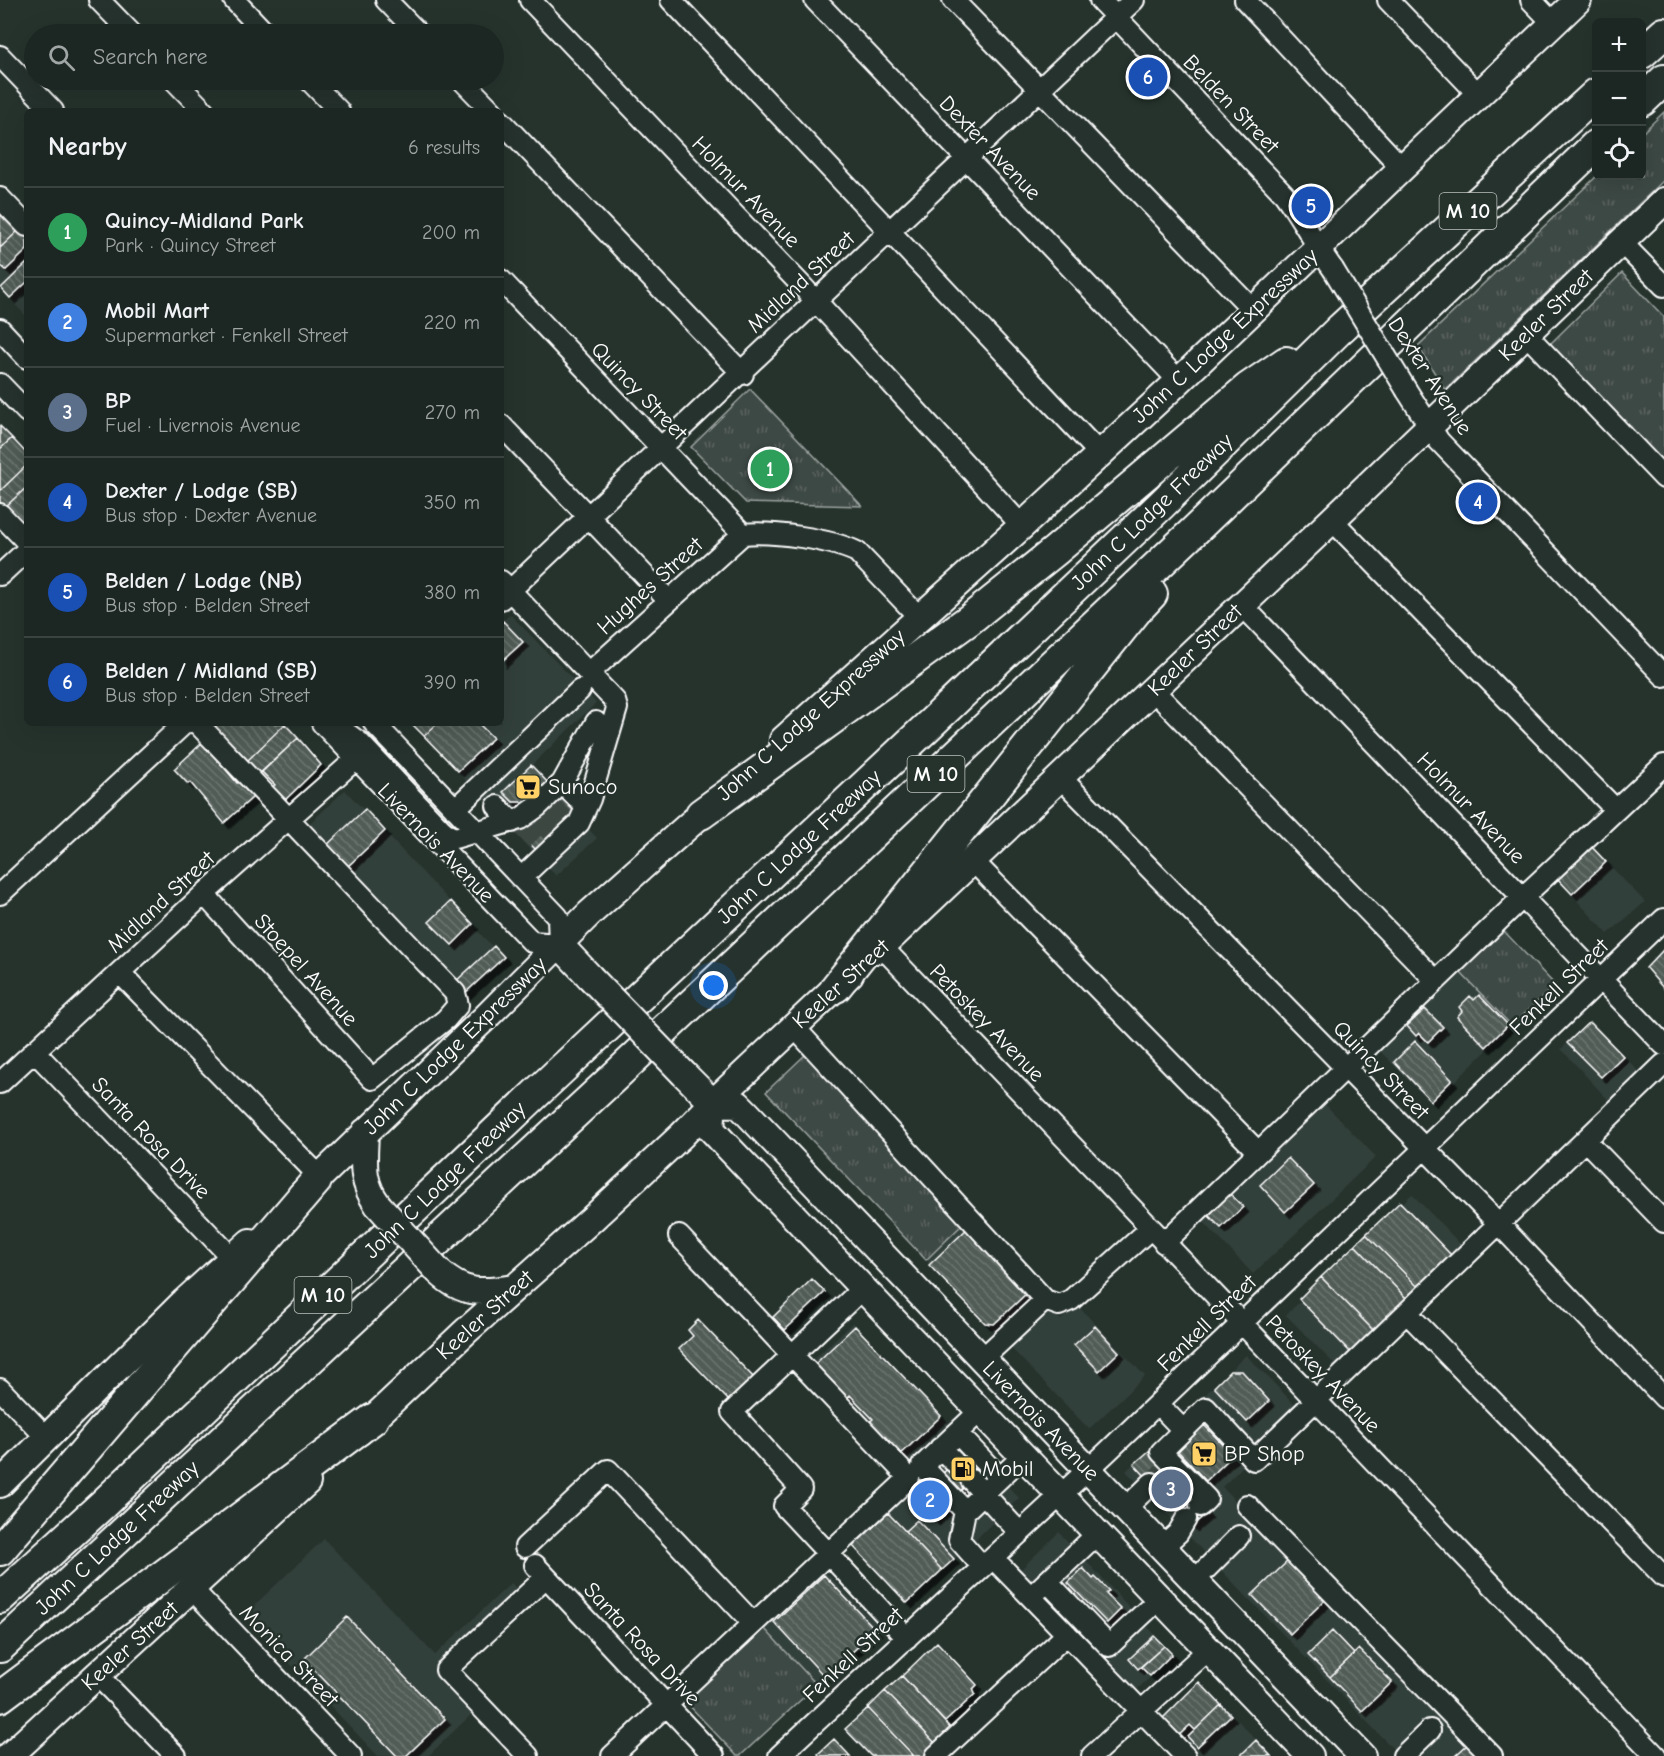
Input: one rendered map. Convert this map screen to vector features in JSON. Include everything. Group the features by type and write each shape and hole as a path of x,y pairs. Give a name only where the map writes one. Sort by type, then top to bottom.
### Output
{"highway":[{"path":"1646,49 1664,33"},
{"path":"1646,97 1664,80"},
{"name":"John C Lodge Freeway","path":"0,1598 101,1506 1161,505 1340,329 1592,98"},
{"name":"John C Lodge Freeway","path":"0,1647 612,1079 1259,470 1592,149"},
{"path":"701,814 969,620 1055,551 1248,388 1340,329"},
{"path":"836,987 1137,610 1204,538 1259,470"},
{"path":"0,1550 318,1179"},
{"path":"0,1697 373,1419"}],"main road":[{"name":"John C Lodge Expressway","path":"0,1484 185,1301 318,1179 600,904 1022,526 1179,381 1578,0"},
{"name":"Keeler Street","path":"9,1756 681,1136 836,987 882,947 1061,778 1664,201"},
{"path":"559,944 713,1103"},
{"name":"Livernois Avenue","path":"1310,1756 711,1129 713,1103 738,1104 1362,1756"},
{"path":"365,1132 365,1181 369,1193 439,1272 450,1283 461,1288 476,1291 514,1288"},
{"path":"827,1250 842,1238 852,1242 988,1385 1041,1422"},
{"path":"1211,1654 1266,1691 1329,1756"}],"street":[{"path":"99,0 122,24"},
{"path":"234,0 257,24"},
{"path":"386,0 409,24"},
{"name":"Holmur Avenue","path":"530,0 816,302 1022,526"},
{"path":"671,0 1100,454"},
{"name":"Dexter Avenue","path":"815,0 1179,381"},
{"path":"953,0 1253,310"},
{"name":"Belden Street","path":"1100,0 1284,194 1301,217 1306,231 1318,249"},
{"name":"Midland Street","path":"504,590 588,517 742,373 1134,0"},
{"path":"1245,0 1402,168"},
{"path":"1388,0 1479,95"},
{"path":"1531,0 1554,24"},
{"path":"0,56 24,81"},
{"path":"33,90 50,108"},
{"path":"184,90 201,108"},
{"path":"319,90 336,108"},
{"path":"472,90 489,108"},
{"path":"504,124 742,373"},
{"path":"0,198 24,223"},
{"path":"1622,243 1664,286"},
{"name":"Dexter Avenue","path":"1318,249 1333,269 1439,441 1664,676"},
{"name":"Quincy Street","path":"504,283 743,534"},
{"path":"0,329 24,355"},
{"path":"1526,334 1664,478"},
{"path":"0,384 24,409"},
{"path":"504,428 669,601"},
{"path":"0,514 24,539"},
{"path":"1332,520 1616,810"},
{"name":"Hughes Street","path":"455,809 584,682 743,534"},
{"name":"John C Lodge Expressway","path":"743,534 791,536 845,546 857,552 920,618"},
{"path":"0,575 24,553"},
{"path":"504,590 584,682 615,701 617,708 588,803 579,823 557,838 521,878"},
{"name":"Holmur Avenue","path":"1242,605 1664,1045"},
{"path":"1153,690 1436,981"},
{"path":"336,726 359,742 448,835 455,838 531,815 562,783 596,722"},
{"path":"0,894 182,726"},
{"path":"200,726 288,819"},
{"name":"Livernois Avenue","path":"325,726 532,942 559,944 558,917 377,726"},
{"path":"585,740 606,744"},
{"name":"Midland Street","path":"0,1083 204,894 356,759"},
{"path":"1164,1243 1523,897 1664,765"},
{"name":"Quincy Street","path":"1061,778 1498,1224 1664,1398"},
{"path":"562,783 588,803"},
{"path":"497,806 531,815"},
{"name":"Stoepel Avenue","path":"204,894 372,1079 446,1019 458,1005 455,993 288,819"},
{"path":"973,861 1258,1152"},
{"name":"Fenkell Street","path":"779,1756 1158,1404 1664,919"},
{"name":"Petoskey Avenue","path":"882,947 1656,1756"},
{"path":"120,973 318,1179"},
{"path":"794,1027 1045,1299 1059,1305 1071,1300 1150,1229"},
{"name":"Santa Rosa Drive","path":"34,1051 232,1258"},
{"path":"1163,1472 1161,1452 1206,1408 1254,1460 1664,1064"},
{"path":"1585,1140 1664,1222"},
{"path":"612,1756 909,1478 679,1236"},
{"path":"862,1287 732,1412 801,1489 784,1506 907,1638"},
{"path":"982,1359 1045,1299"},
{"path":"1407,1313 1664,1577"},
{"path":"0,1389 47,1437"},
{"path":"1158,1404 1183,1430"},
{"path":"965,1511 922,1466 980,1411"},
{"path":"957,1433 1000,1478"},
{"path":"940,1448 954,1462"},
{"path":"1023,1456 1000,1478 977,1487 965,1511 959,1540 1030,1597 1185,1756"},
{"path":"525,1547 608,1470 753,1623"},
{"path":"1125,1509 1163,1472"},
{"path":"1162,1547 1178,1533 1193,1512 1207,1499 1163,1472"},
{"path":"977,1487 1020,1533"},
{"path":"1247,1505 1492,1756"},
{"path":"1030,1597 1097,1534"},
{"path":"1194,1581 1239,1536"},
{"name":"Santa Rosa Drive","path":"528,1756 446,1670 540,1571 714,1756"},
{"path":"1047,1581 1109,1646 1159,1599"},
{"name":"Monica Street","path":"192,1589 351,1756"},
{"path":"936,1756 1067,1634"},
{"path":"1092,1756 1141,1711 1211,1654"},
{"path":"98,1675 176,1756"},
{"path":"1403,1756 1430,1730"}],"shaded area":[{"path":"0,206 24,231 24,314 0,289"},
{"path":"510,614 596,703 530,767 597,838 556,876 414,726 504,726 504,620"},
{"path":"345,790 504,959 464,997 305,828"},
{"path":"1590,845 1645,902 1608,934 1556,878"},
{"path":"1459,971 1512,1026 1432,1104 1379,1050"},
{"path":"1591,1021 1643,1076 1612,1104 1561,1049"},
{"path":"1322,1101 1376,1157 1253,1274 1200,1218"},
{"path":"1412,1194 1465,1249 1339,1369 1286,1315"},
{"path":"967,1220 1061,1320 1077,1305 1145,1376 1089,1429 926,1260"},
{"path":"853,1322 1019,1498 907,1604 852,1546 924,1478 812,1361"},
{"path":"1246,1355 1300,1410 1222,1487 1484,1756 1400,1756 1126,1471"},
{"path":"1059,1532 1174,1655 1132,1694 1017,1573"},
{"path":"324,1539 435,1655 511,1583 517,1589 436,1667 476,1710 428,1756 378,1756 244,1615"},
{"path":"823,1569 879,1627 817,1685 763,1627"},
{"path":"1199,1681 1271,1756 1192,1756 1158,1721"}],"green space":[{"path":"1664,112 1664,180 1445,390 1418,346 1593,180 1646,180 1646,129"},
{"path":"1622,273 1664,317 1664,466 1547,347"},
{"path":"750,389 862,506 746,503 691,447"},
{"path":"1503,930 1555,985 1512,1026 1459,971"},
{"path":"807,1053 967,1220 926,1260 766,1092"},
{"path":"763,1627 817,1685 740,1756 737,1756 684,1700"}],"building":[{"path":"0,211 20,229 0,248"},
{"path":"20,229 24,233 24,253 6,270 0,265 0,248"},
{"path":"24,266 24,285 10,298 1,288"},
{"path":"0,426 12,438 0,449"},
{"path":"12,438 24,451 24,468 0,491 0,449"},
{"path":"24,468 24,490 4,508 0,505 0,491"},
{"path":"24,490 24,527 4,508"},
{"path":"504,622 523,642 504,659"},
{"path":"215,726 283,726 246,762"},
{"path":"283,726 287,726 298,738 258,775 246,762"},
{"path":"414,726 435,726 424,736"},
{"path":"435,726 481,726 493,738 458,771 424,736"},
{"path":"298,738 321,765 283,802 270,789 275,785 262,772"},
{"path":"203,742 237,783 239,782 253,797 224,823 190,782 188,784 174,769"},
{"path":"531,765 549,784 529,802 513,802 503,792"},
{"path":"567,794 581,809 536,850 517,830 532,817 537,822"},
{"path":"365,809 385,831 346,868 326,846"},
{"path":"1590,845 1606,862 1572,894 1556,877"},
{"path":"451,901 473,924 452,945 429,922"},
{"path":"494,946 504,957 464,994 454,983"},
{"path":"1664,949 1664,989 1646,968"},
{"path":"1479,995 1508,1025 1486,1047 1457,1017 1462,1011 1459,1007 1470,996 1474,1000"},
{"path":"1425,1009 1443,1027 1428,1042 1419,1033 1416,1036 1407,1026"},
{"path":"1591,1023 1623,1056 1601,1077 1567,1043"},
{"path":"1415,1041 1452,1080 1431,1101 1394,1062"},
{"path":"1288,1158 1314,1185 1285,1212 1260,1185"},
{"path":"1226,1190 1243,1207 1221,1228 1204,1211"},
{"path":"1400,1202 1452,1256 1419,1288 1366,1234"},
{"path":"970,1226 1031,1289 994,1324 985,1323 929,1265"},
{"path":"1366,1234 1419,1288 1407,1299 1355,1245"},
{"path":"1355,1245 1407,1299 1374,1331 1321,1277"},
{"path":"1321,1277 1374,1331 1351,1353 1299,1299"},
{"path":"812,1279 825,1292 785,1330 773,1317"},
{"path":"698,1320 755,1379 731,1403 679,1349 693,1336 688,1330"},
{"path":"855,1326 941,1416 899,1456 868,1423 873,1419 850,1395 846,1399 814,1365"},
{"path":"1095,1326 1119,1352 1099,1371 1074,1345"},
{"path":"1230,1371 1242,1371 1269,1401 1247,1422 1214,1387"},
{"path":"1204,1425 1233,1455 1206,1481 1178,1451"},
{"path":"969,1448 986,1466 957,1494 940,1476"},
{"path":"1149,1451 1207,1513 1192,1526 1134,1464"},
{"path":"927,1480 951,1504 934,1520 911,1496"},
{"path":"888,1513 942,1570 907,1603 853,1546"},
{"path":"917,1520 954,1559 942,1570 905,1531"},
{"path":"1290,1559 1327,1598 1290,1634 1252,1595"},
{"path":"1083,1568 1109,1591 1106,1594 1121,1609 1107,1623 1068,1583"},
{"path":"824,1575 876,1630 825,1677 774,1622"},
{"path":"347,1617 445,1719 406,1756 397,1756 304,1659"},
{"path":"1332,1631 1354,1654 1330,1677 1308,1655"},
{"path":"1154,1636 1164,1646 1138,1669 1129,1659"},
{"path":"937,1642 977,1685 973,1689 975,1694 945,1722 902,1676"},
{"path":"1164,1646 1172,1654 1150,1676 1141,1667"},
{"path":"1359,1649 1392,1682 1362,1711 1330,1677"},
{"path":"902,1676 952,1730 937,1745 885,1691"},
{"path":"1199,1682 1221,1705 1195,1730 1190,1725 1176,1738 1160,1721"},
{"path":"885,1691 939,1747 930,1756 914,1756 868,1708"},
{"path":"1221,1705 1231,1715 1197,1747 1188,1737"},
{"path":"868,1708 914,1756 871,1756 845,1729"},
{"path":"834,1739 850,1756 819,1756 818,1754"},
{"path":"1256,1740 1271,1756 1240,1756"},
{"path":"1469,1743 1481,1756 1455,1756"}],"tunnel":[{"path":"553,807 567,822"},
{"path":"539,820 553,834"},
{"path":"522,826 541,846"},
{"path":"1152,1483 1166,1469"}],"place":[{"name":"Belden / Midland (SB)","path":"1148,77"},
{"name":"Belden / Lodge (NB)","path":"1311,206"},
{"name":"Quincy-Midland Park","path":"770,469"},
{"name":"Dexter / Lodge (SB)","path":"1478,502"},
{"name":"Sunoco","path":"528,787"},
{"name":"BP Shop","path":"1204,1454"},
{"name":"Mobil","path":"963,1469"},
{"name":"BP","path":"1171,1489"},
{"name":"Mobil Mart","path":"930,1500"}]}
